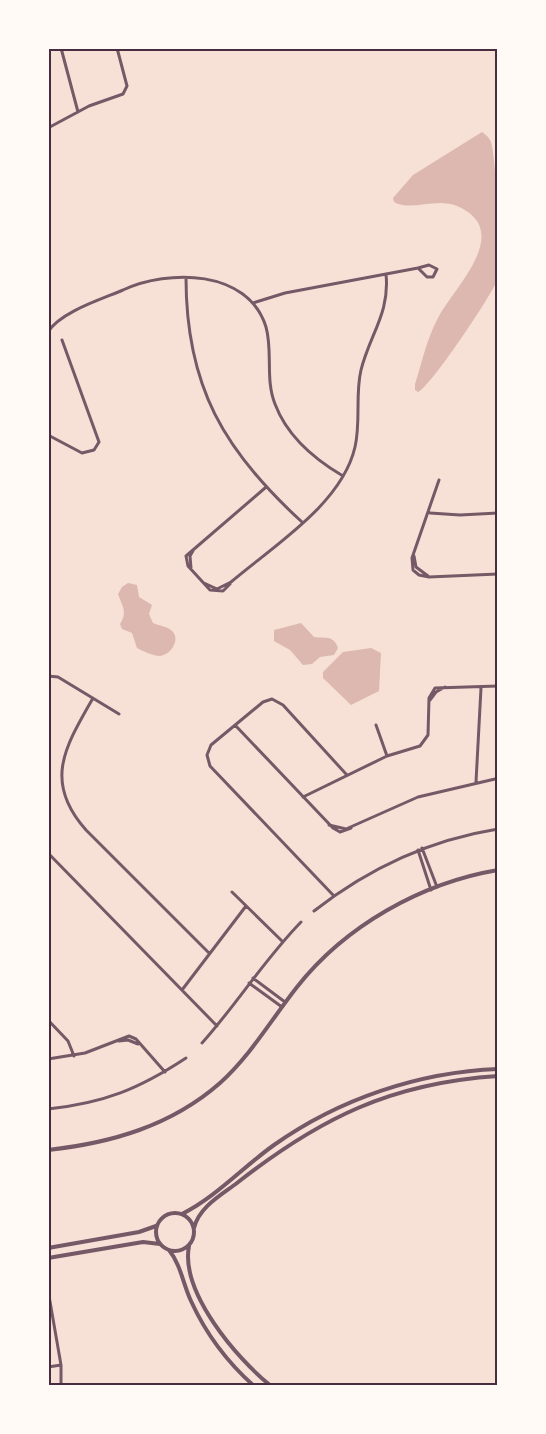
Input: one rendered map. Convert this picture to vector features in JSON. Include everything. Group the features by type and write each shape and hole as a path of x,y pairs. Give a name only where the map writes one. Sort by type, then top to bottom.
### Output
{"street":[{"path":"62,48 78,112"},
{"path":"48,128 126,91 117,48"},
{"path":"252,303 285,293 432,265 437,272 430,278 418,268"},
{"path":"265,488 198,545 190,556 192,570 210,590 218,592 322,505 343,476 357,435 362,368 385,310 386,274"},
{"path":"186,278 191,342 207,396 237,454 265,488 302,522"},
{"path":"48,332 59,319 129,287 154,279 191,278 225,284 252,303 258,311 267,333 270,389 279,414 309,452 343,476"},
{"path":"188,292 191,278"},
{"path":"258,311 264,300"},
{"path":"48,435 86,453 94,450 99,442 62,340"},
{"path":"439,480 430,513 414,554 416,567 429,577 498,574"},
{"path":"430,513 460,515 498,513"},
{"path":"48,676 58,677 119,714"},
{"path":"303,797 346,774 424,743 428,735 429,702 432,690 439,686 498,686"},
{"path":"476,782 481,687"},
{"path":"93,698 64,752 62,780 69,808 86,830 209,952"},
{"path":"334,896 208,763 209,748 263,702 278,701 346,774"},
{"path":"235,725 329,825 340,832 418,797 495,779"},
{"path":"376,725 387,756"},
{"path":"314,911 374,870 422,848 498,829"},
{"path":"422,848 437,887"},
{"path":"418,850 431,890"},
{"path":"48,853 217,1026"},
{"path":"48,1150 116,1139 180,1111 200,1098 236,1067 310,971 340,942 378,916 437,887 498,870"},
{"path":"232,892 282,941"},
{"path":"182,990 246,906"},
{"path":"202,1043 282,941 301,922"},
{"path":"252,978 285,1002"},
{"path":"249,983 282,1007"},
{"path":"48,1020 64,1036 74,1056"},
{"path":"48,1059 74,1056 132,1037 165,1072"},
{"path":"48,1109 118,1095 165,1072 186,1058"},
{"path":"160,1244 156,1232 164,1216 183,1214 275,1144 350,1103 419,1080 498,1069"},
{"path":"271,1386 240,1358 207,1310 192,1275 188,1258 197,1218 207,1207 274,1154 328,1120 362,1105 411,1090 498,1076"},
{"path":"183,1214 194,1228"},
{"path":"48,1248 140,1232 157,1226"},
{"path":"48,1258 143,1242 160,1244 169,1250 177,1262 190,1298 211,1337 236,1369 254,1386"},
{"path":"169,1250 176,1251 189,1246"},
{"path":"48,1290 50,1313 61,1365 61,1386"},
{"path":"48,1367 61,1365"}],"shaded area":[{"path":"482,132 491,142 495,168 499,234 497,280 460,340 434,376 418,392 415,390 415,384 431,334 438,318 475,260 481,244 481,230 473,217 457,206 440,203 408,206 394,202 393,198 413,175"},
{"path":"128,583 137,585 139,597 152,605 149,614 153,623 168,628 175,634 174,646 168,653 160,656 137,648 132,633 122,629 120,624 124,612 118,594"},
{"path":"301,623 314,637 334,641 338,648 334,655 320,657 312,664 303,665 290,650 274,641 274,630"},
{"path":"371,648 381,653 379,691 351,705 323,678 323,672 343,652"}]}
